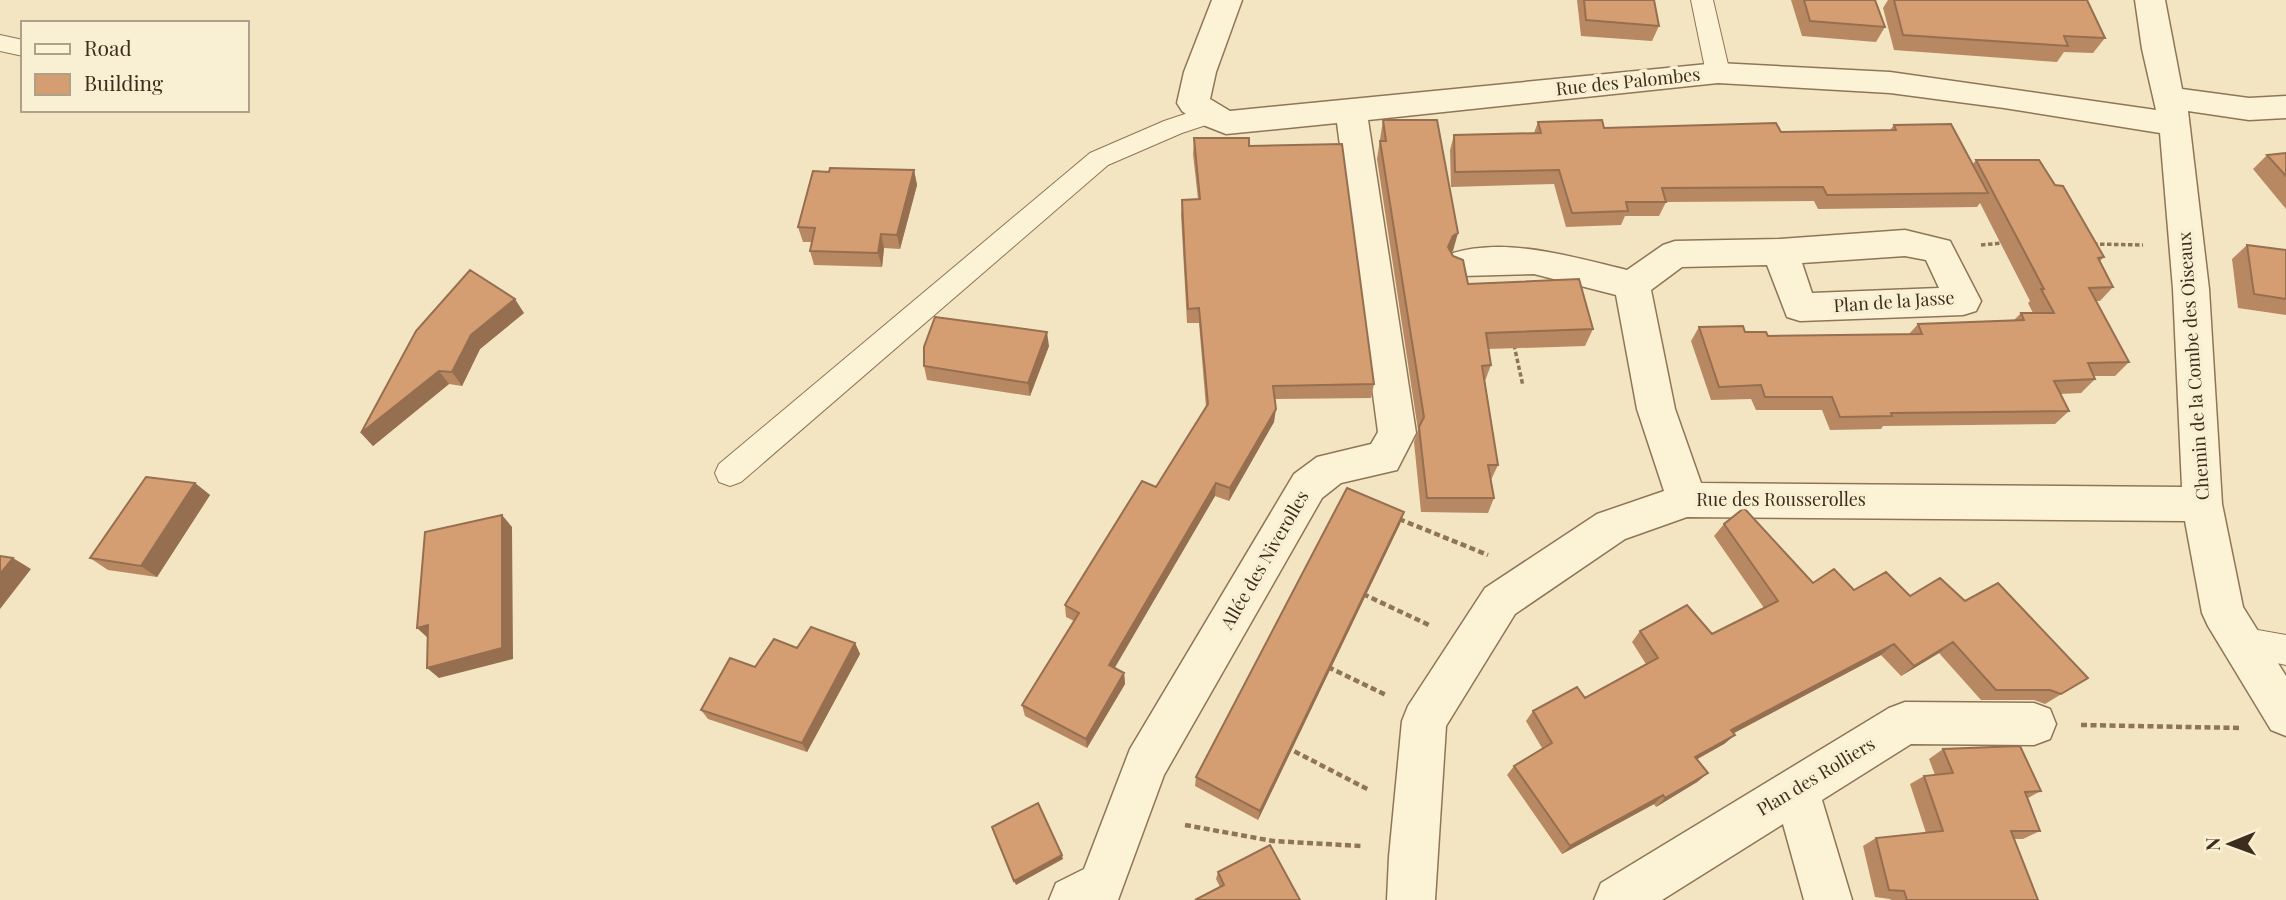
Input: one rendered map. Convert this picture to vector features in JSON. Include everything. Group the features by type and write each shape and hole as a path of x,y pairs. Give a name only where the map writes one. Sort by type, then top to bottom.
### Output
{"street":[{"path":"1209,115 1193,103 1200,72 1227,0"},
{"name":"Chemin de la Combe des Oiseaux","path":"2150,0 2157,50 2173,111 2191,289 2202,504 2223,613 2286,715"},
{"name":"Rue des Palombes","path":"1209,115 1226,123 1718,73 1794,73 2173,111 2286,107"},
{"name":"Allée des Niverolles","path":"1073,900 1101,885 1146,764 1308,486 1331,469 1383,458 1397,433 1351,110"},
{"path":"1633,285 1675,254 1780,252 1905,243 1938,250"},
{"name":"Plan de la Jasse","path":"1780,252 1800,307 1963,301 1938,250"},
{"path":"1462,263 1534,261 1633,285"},
{"path":"1633,285 1656,409 1687,500"},
{"name":"Rue des Rousserolles","path":"1411,900 1412,857 1424,721 1500,601 1611,526 1687,500 2202,504"},
{"name":"Plan des Rolliers","path":"1618,900 1905,723 2034,724"},
{"path":"1796,788 1828,900"}],"lane":[{"path":"1702,0 1718,73"},
{"path":"0,43 21,48"},
{"path":"730,473 1100,159 1173,127 1209,115"},
{"path":"2241,642 2286,650"}],"path":[{"path":"1938,250 2011,243"},
{"path":"2088,244 2153,245"},
{"path":"1513,336 1523,386"},
{"path":"1407,523 1492,557"},
{"path":"1358,592 1434,627"},
{"path":"1323,665 1394,699"},
{"path":"2034,724 2241,728"},
{"path":"1284,746 1370,790"},
{"path":"1185,825 1273,841 1361,846"}],"building":[{"path":"1584,0 1654,0 1659,26 1586,20"},
{"path":"1804,0 1875,0 1885,27 1810,21"},
{"path":"1894,0 2087,0 2105,38 2064,36 2068,46 1903,35"},
{"path":"1383,120 1437,120 1458,233 1453,236 1448,247 1453,256 1463,260 1468,284 1579,279 1593,329 1486,333 1491,365 1482,366 1498,465 1488,465 1494,498 1427,498 1419,427 1424,417 1380,141 1386,141"},
{"path":"1602,120 1604,128 1776,123 1781,132 1896,130 1894,125 1951,124 1988,193 1827,195 1823,187 1662,188 1666,202 1626,202 1628,211 1572,213 1559,170 1455,172 1454,135 1541,133 1538,122"},
{"path":"1194,138 1249,138 1249,146 1342,144 1374,384 1273,386 1276,409 1230,488 1216,483 1109,665 1124,673 1086,739 1022,705 1079,613 1065,605 1142,481 1156,487 1208,404 1199,308 1188,309 1185,261 1182,200 1200,199"},
{"path":"2286,153 2286,176 2267,155"},
{"path":"1976,160 2039,160 2055,185 2063,186 2104,257 2098,258 2113,287 2089,288 2129,362 2088,363 2095,379 2054,381 2069,411 1891,413 1892,416 1840,417 1832,397 1765,397 1761,385 1719,387 1699,327 1743,326 1745,332 1766,332 1768,336 1922,334 1918,324 2024,320 2021,313 2054,313"},
{"path":"830,168 914,170 897,235 881,234 878,253 810,251 815,228 798,227 813,171 829,172"},
{"path":"2247,245 2286,250 2286,299 2254,294"},
{"path":"470,270 515,299 471,335 452,372 439,371 361,433 416,331"},
{"path":"935,317 1047,332 1028,383 924,366 924,347"},
{"path":"146,477 195,483 141,566 90,558"},
{"path":"1347,488 1404,512 1260,811 1196,777"},
{"path":"1744,508 1813,583 1834,569 1854,590 1886,572 1910,596 1940,578 1965,601 1998,583 2088,678 2061,694 2050,690 1996,690 1953,642 1914,666 1894,644 1731,730 1735,735 1695,757 1708,773 1570,846 1514,766 1552,743 1533,711 1577,687 1585,698 1658,658 1640,631 1687,605 1712,634 1778,601 1724,524"},
{"path":"502,515 502,648 427,668 428,625 417,628 425,532"},
{"path":"0,556 13,558 0,574"},
{"path":"811,627 855,643 802,743 701,710 730,658 755,667 774,639 797,648"},
{"path":"2020,746 2041,791 2025,792 2040,831 2011,831 2038,900 1907,900 1904,891 1889,890 1876,838 1943,831 1924,776 1953,773 1943,749"},
{"path":"1038,803 1062,855 1014,881 992,827"},
{"path":"1270,845 1300,900 1195,900 1224,885 1218,872"}]}
